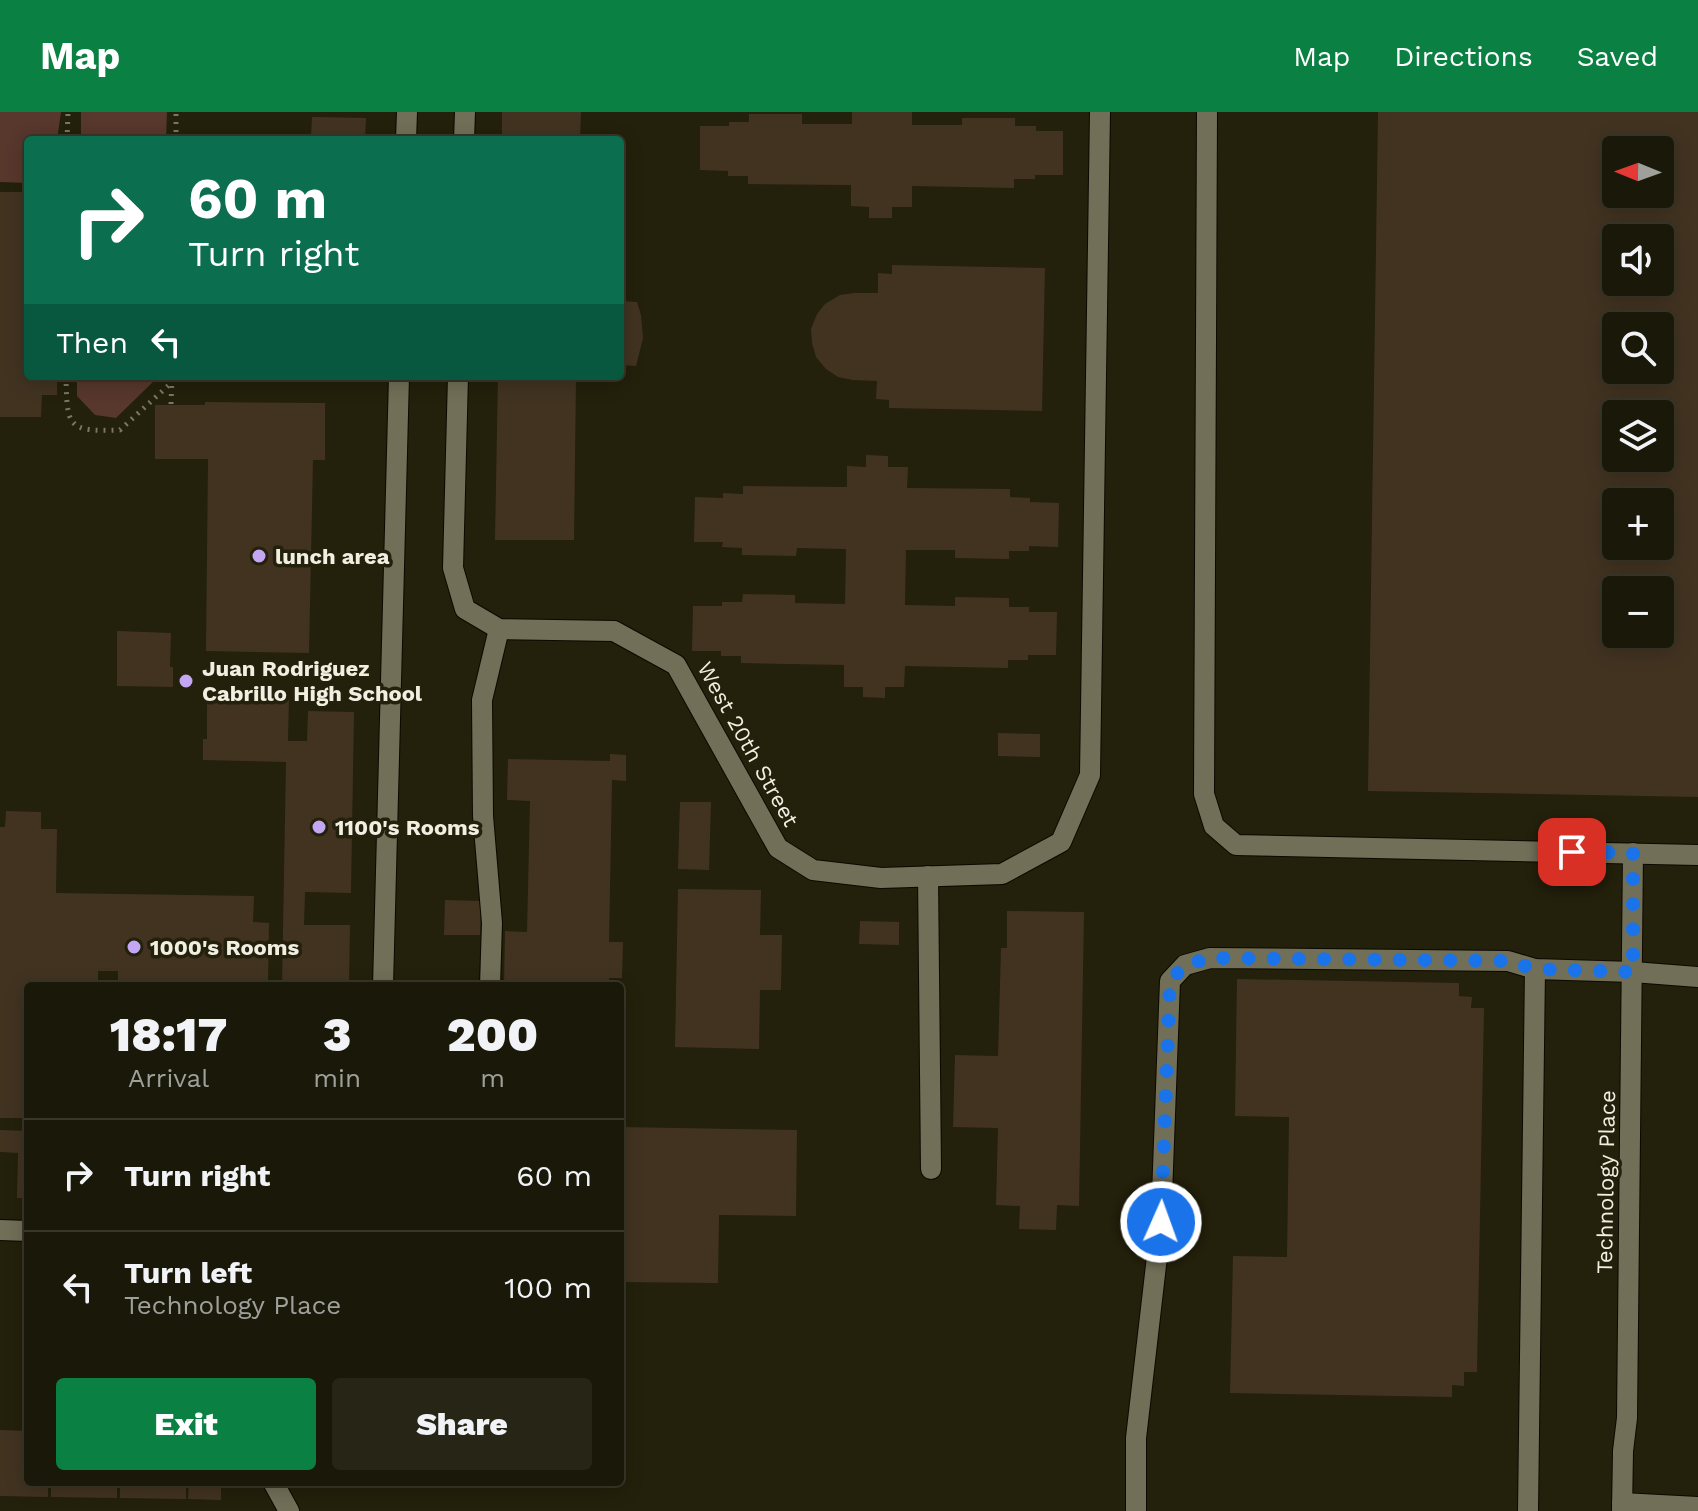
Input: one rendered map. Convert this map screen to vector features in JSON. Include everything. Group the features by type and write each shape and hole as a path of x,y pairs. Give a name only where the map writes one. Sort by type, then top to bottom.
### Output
{"street":[{"path":"406,136 407,112"},
{"path":"464,136 465,112"},
{"name":"West 20th Street","path":"499,629 614,631 676,665 778,848 813,870 881,878 1002,874 1061,842 1090,775 1100,112"},
{"path":"1207,112 1204,794 1214,826 1236,845 1698,855"},
{"path":"383,982 399,380"},
{"path":"458,380 453,568 465,609 499,629 482,700 483,816 492,923 490,982"},
{"name":"Technology Place","path":"1622,1507 1627,1418 1633,853"},
{"path":"928,876 931,1169"},
{"path":"1136,1511 1136,1438 1161,1222 1170,981 1185,965 1210,958 1508,961 1535,969 1698,977"},
{"path":"1528,1511 1535,969"},
{"path":"0,1230 24,1231"},
{"path":"275,1486 289,1511"},
{"path":"1622,1507 1698,1507"}],"path":[{"path":"67,136 68,112"},
{"path":"176,112 176,136"},
{"path":"66,380 66,413 72,423 89,431 120,430 172,380"},
{"path":"171,404 172,380"}],"shaded area":[{"path":"0,112 61,112 58,136 24,136 24,183 0,182"},
{"path":"81,112 167,112 166,136 81,136"},
{"path":"77,380 155,380 116,418 95,415 77,396"}],"building":[{"path":"502,112 581,112 580,136 502,136"},
{"path":"852,112 912,112 912,125 962,125 962,118 1015,118 1015,126 1036,126 1036,131 1063,131 1063,175 1014,179 1014,188 912,186 912,207 892,207 892,218 869,218 869,207 851,206 851,185 748,184 748,176 728,176 728,171 700,170 700,126 749,122 749,114 802,114 802,124 852,124"},
{"path":"1378,112 1698,112 1698,797 1368,791"},
{"path":"312,117 366,118 365,136 311,136"},
{"path":"0,192 24,192 24,380 57,380 57,395 42,395 41,417 0,417"},
{"path":"892,265 1045,268 1042,411 889,408 889,400 876,399 877,381 838,377 826,369 816,357 812,343 811,329 817,314 825,304 840,295 878,293 878,273 892,274"},
{"path":"624,301 637,302 641,315 643,338 636,366 624,365"},
{"path":"498,380 576,380 574,540 495,540"},
{"name":"lunch area","path":"205,402 325,403 325,460 313,460 309,653 206,651 208,459 155,459 155,405 205,405"},
{"path":"866,455 888,456 888,467 908,467 907,488 1010,489 1010,497 1030,498 1030,502 1059,503 1058,547 1029,546 1029,551 1009,551 1009,559 955,558 955,550 906,550 905,605 955,606 955,597 1009,598 1009,607 1029,607 1029,612 1057,612 1056,655 1028,655 1028,660 1008,660 1008,668 905,666 904,687 885,687 885,698 863,697 863,687 844,687 844,665 741,663 741,656 721,656 721,651 692,651 693,606 742,602 743,594 795,595 795,603 845,604 846,549 797,548 796,556 742,555 742,548 722,547 723,542 694,542 695,497 723,498 723,493 743,494 743,486 847,487 847,466 866,467"},
{"path":"117,631 171,633 173,687 117,686"},
{"name":"1100's Rooms","path":"207,693 289,695 288,741 307,741 308,711 354,712 351,893 305,892 304,925 350,925 349,982 282,982 286,762 203,760 203,739 207,739"},
{"path":"998,733 1040,734 1040,757 998,756"},
{"path":"610,754 626,755 626,781 612,780 609,942 623,942 622,978 609,978 609,982 504,982 505,931 527,932 530,801 507,800 508,759 610,761"},
{"path":"680,802 711,802 709,870 678,869"},
{"name":"1000's Rooms","path":"6,811 41,812 41,829 57,829 56,893 254,896 253,922 269,923 268,982 118,982 118,971 98,971 98,982 24,982 24,1118 0,1118 0,827 5,827"},
{"path":"678,889 761,890 760,935 782,935 781,990 760,990 759,1049 675,1047"},
{"path":"445,900 481,901 480,935 444,935"},
{"path":"1007,911 1084,912 1079,1206 1057,1205 1056,1230 1019,1229 1020,1206 996,1205 998,1128 953,1127 955,1055 998,1056 1001,948 1007,948"},
{"path":"860,921 899,922 899,945 859,944"},
{"path":"1237,979 1459,983 1459,996 1472,997 1471,1008 1484,1008 1477,1372 1464,1372 1464,1386 1452,1385 1452,1397 1230,1393 1233,1256 1287,1257 1289,1117 1235,1116"},
{"path":"624,1127 797,1130 796,1216 719,1215 718,1283 624,1282"},
{"path":"0,1130 24,1131 24,1198 17,1198 18,1153 0,1152"},
{"path":"0,1430 24,1431 24,1486 48,1486 48,1497 0,1496"},
{"path":"51,1486 117,1486 117,1498 51,1497"},
{"path":"120,1486 186,1486 186,1499 120,1498"},
{"path":"189,1486 221,1486 221,1500 188,1499"}],"place":[{"name":"lunch area","path":"259,556"},
{"name":"Juan Rodriguez Cabrillo High School","path":"186,681"},
{"name":"1100's Rooms","path":"319,827"},
{"name":"1000's Rooms","path":"134,947"}],"route":[{"path":"1161,1222 1170,981 1185,965 1210,958 1508,961 1535,969 1633,972 1633,853 1572,852"}]}
